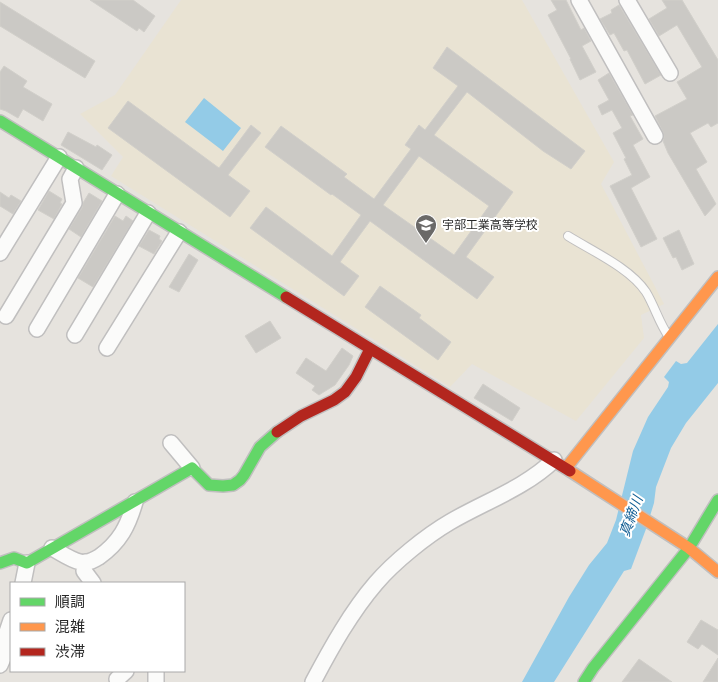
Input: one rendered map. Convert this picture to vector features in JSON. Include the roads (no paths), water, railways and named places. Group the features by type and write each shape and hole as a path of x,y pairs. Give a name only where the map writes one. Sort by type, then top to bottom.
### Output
{"street":[{"path":"580,0 655,136"},
{"path":"627,0 670,73"},
{"path":"0,121 560,464 689,548 718,572"},
{"path":"0,253 59,157"},
{"path":"6,316 74,203 70,179 76,168"},
{"path":"37,329 117,194"},
{"path":"75,335 148,213"},
{"path":"107,348 179,232"},
{"path":"313,682 353,614 376,582 401,558 450,522 560,464 670,339 718,277"},
{"path":"170,443 209,486 236,484 243,477 257,450 264,442 294,420 343,394 351,385 370,349"},
{"path":"23,582 28,563 192,468"},
{"path":"584,682 593,668 689,548 718,500"},
{"path":"52,548 81,562 90,562 109,550 118,539 129,521 135,502"},
{"path":"0,563 14,558 28,563"},
{"path":"84,562 84,571 92,582"},
{"path":"0,665 10,623"}],"lane":[{"path":"568,236 626,270 645,292 670,339"}],"water":[{"path":"204,98 241,128 223,151 185,122"},
{"name":"真締川","path":"718,324 718,383 686,423 671,448 656,487 654,503 631,569 624,571 554,682 522,682 569,597 589,565 607,543 616,520 633,451 648,417 668,387 669,382 664,377 676,361 681,364 687,363"}],"place":[{"name":"宇部工業高等学校","path":"426,244"}]}
